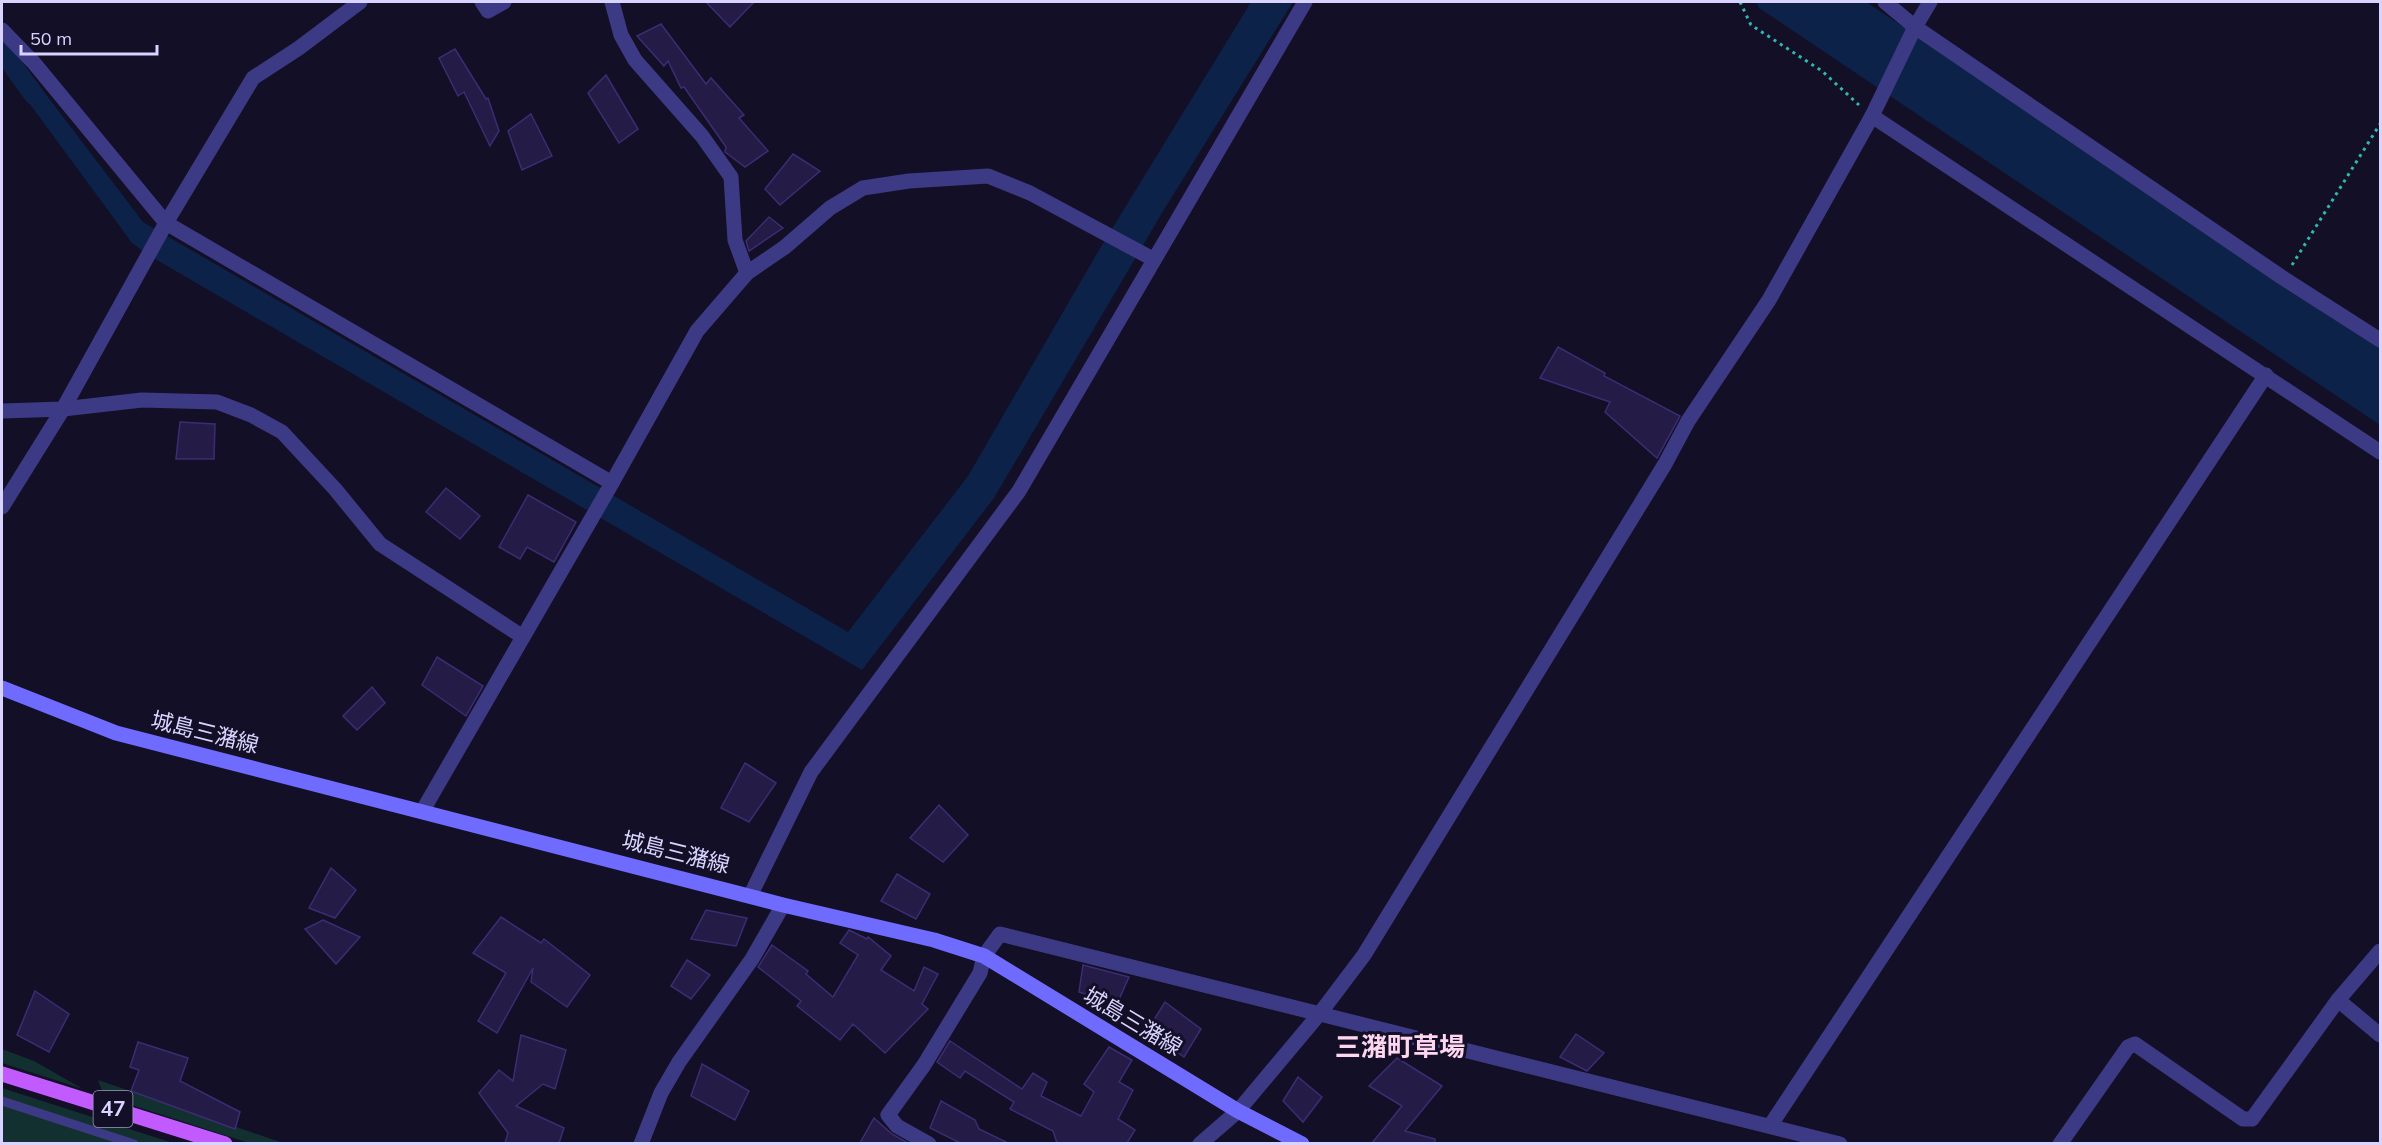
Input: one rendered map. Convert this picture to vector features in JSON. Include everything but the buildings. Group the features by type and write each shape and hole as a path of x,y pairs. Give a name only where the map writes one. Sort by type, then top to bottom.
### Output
{"main road":[{"name":"城島三潴線","path":"2,688 116,733 783,904 934,940 984,956 1238,1111 1302,1143"},
{"name":"47","path":"2,1074 225,1143"}],"street":[{"path":"2,507 63,409 165,226 253,78 299,48 360,2"},
{"path":"482,2 488,11 504,2"},
{"path":"612,2 621,35 635,60 702,136 731,177 735,240 747,273"},
{"path":"751,894 811,771 1019,491 1305,2"},
{"path":"1885,2 1915,27 2283,278 2380,340"},
{"path":"1200,1143 1238,1111 1321,1012 1364,955 1659,474 1688,421 1769,300 1872,116 1915,27 1930,2"},
{"path":"2,30 34,63 165,226 610,487"},
{"path":"1872,116 2380,452"},
{"path":"423,810 610,487 696,331 747,273 785,247 830,208 863,188 909,181 988,176 1030,193 1153,259"},
{"path":"1770,1126 2266,375"},
{"path":"2,411 63,409 142,400 217,402 251,415 282,432 335,489 380,544 523,636"},
{"path":"641,1143 661,1093 673,1072 753,959 783,904"},
{"path":"929,1143 897,1126 888,1116 924,1065 980,973 984,956 1000,934 1321,1012 1840,1143"},
{"path":"2060,1143 2128,1047 2135,1044 2243,1119 2252,1119 2338,1000 2380,951"},
{"path":"2338,1000 2380,1035"}],"lane":[{"path":"2,1101 134,1143"}],"path":[{"path":"1740,2 1751,25 1822,71 1872,116"},
{"path":"2283,278 2380,124"}],"green space":[{"path":"2,1049 34,1061 83,1089 2,1063"},
{"path":"98,1080 283,1143 249,1143 104,1096"},
{"path":"2,1088 173,1143 2,1144"}],"water":[{"path":"1251,2 1293,2 1165,208 994,498 862,670 150,256 132,243 21,92 18,73 32,76 143,222 848,632 968,476 1099,250"},
{"path":"1756,2 1866,2 2380,343 2380,425 1759,8"}],"waterway":[{"path":"2,51 34,95"}],"district":[{"name":"三潴町草場","path":"1400,1047"}]}
